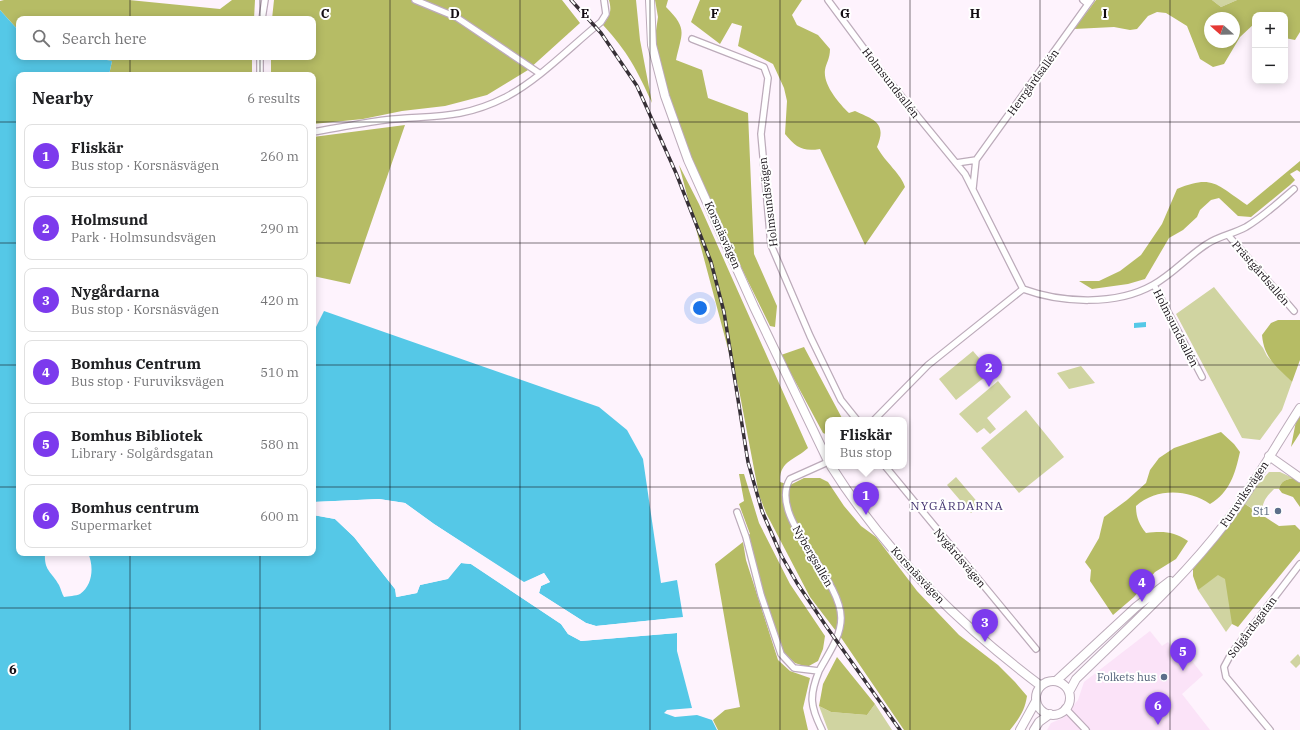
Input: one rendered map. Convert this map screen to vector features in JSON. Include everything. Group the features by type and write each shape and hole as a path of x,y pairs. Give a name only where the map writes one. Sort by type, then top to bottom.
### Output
{"street":[{"path":"262,16 265,0"},
{"path":"415,0 456,17 539,73"},
{"path":"316,132 385,120 437,117 465,112 505,97 539,73 601,22 606,14 604,0"},
{"name":"Korsnäsvägen","path":"650,0 652,45 664,96 688,160 758,314 825,455"},
{"name":"Holmsundsallén","path":"828,0 878,69 956,163 973,188 1023,288 1054,298 1089,300 1129,294 1154,285 1202,377"},
{"name":"Herrgårdsallén","path":"976,160 1087,1"},
{"name":"Holmsundsvägen","path":"692,39 764,67 768,78 761,134 771,245 810,336 841,400 855,417"},
{"path":"260,60 260,72"},
{"path":"956,163 976,160 973,188"},
{"name":"Prästgårdsallén","path":"1154,285 1206,244 1250,225 1294,189"},
{"name":"Prästgårdsallén","path":"1228,235 1294,311"},
{"path":"877,417 928,365 1023,288"},
{"name":"Furuviksvägen","path":"1068,692 1076,679 1159,598 1207,546 1228,519 1300,408"},
{"path":"1269,456 1300,478"},
{"name":"Nybergsallén","path":"822,730 814,715 811,702 814,684 819,671 836,640 841,618 840,609 836,596 796,530 788,509 786,490 790,479 825,462"},
{"name":"Korsnäsvägen","path":"833,469 882,535 928,586 980,638 1020,670 1039,689"},
{"name":"Nygårdsvägen","path":"886,469 1036,649"},
{"path":"737,512 746,537 761,595 781,654 794,668 819,671"},
{"name":"Solgårdsgatan","path":"1270,730 1226,677 1224,667 1231,654 1300,564"},
{"name":"Furuviksvägen","path":"1056,681 1152,593 1180,574"},
{"path":"1020,730 1036,701 1039,689 1048,682 1056,681 1064,686 1068,692 1069,700 1065,708 1058,713 1050,714 1043,711 1036,701"},
{"path":"1065,708 1086,730"},
{"path":"1034,730 1040,722 1050,714"}],"shaded area":[{"path":"1150,631 1162,646 1168,642 1184,659 1188,656 1203,675 1182,694 1210,730 1047,730 1051,723 1063,718 1078,700 1084,682"}],"green space":[{"path":"129,0 220,9 232,0 255,0 254,16 16,16 16,28 0,10 0,1"},
{"path":"274,0 562,0 580,23 528,70 487,95 445,106 402,111 363,119 316,124 316,72 271,72 271,60 316,60 316,16 272,16"},
{"path":"609,0 636,0 640,40 652,103 642,81 626,53 603,25 610,13"},
{"path":"655,0 668,0 666,7 678,21 682,31 676,60 702,70 708,98 748,113 754,254 777,306 775,327 770,326 738,261 693,161 667,96 654,44 658,17"},
{"path":"700,0 802,0 792,15 797,25 818,35 830,49 825,70 826,82 829,88 836,99 849,113 855,111 877,123 880,127 881,133 877,147 903,182 905,187 865,245 820,149 808,150 800,148 785,134 787,101 784,88 773,64 738,46 742,26 732,23 720,44 691,22"},
{"path":"1096,0 1212,0 1221,7 1237,0 1300,0 1300,32 1295,40 1288,39 1288,12 1252,12 1252,26 1240,37 1240,12 1204,12 1204,48 1233,48 1224,64 1213,67 1200,59 1187,26 1166,13 1157,12 1148,16 1137,29 1130,30 1114,27 1074,29"},
{"path":"1212,0 1237,0 1221,7"},
{"path":"107,60 252,60 252,72 110,72 112,61"},
{"path":"405,125 350,284 316,277 316,137"},
{"path":"1300,161 1300,172 1297,170 1290,174 1295,180 1251,217 1238,216 1219,198 1211,200 1200,210 1197,217 1183,230 1169,238 1145,279 1128,284 1092,289 1079,281 1099,281 1120,271 1141,255 1162,224 1177,189 1199,182 1207,182 1221,187 1247,205"},
{"path":"679,165 699,204 808,448 785,465 780,475 780,482 790,485 804,478 820,478 828,482 844,506 861,526 876,537 917,591 959,635 998,665 1015,682 1027,696 1025,706 1021,714 1010,730 904,730 842,639 810,597 766,513 759,495 739,390"},
{"path":"1214,287 1263,348 1267,356 1292,382 1282,410 1260,440 1242,438 1176,314"},
{"path":"1278,320 1300,320 1300,360 1292,382 1268,356 1263,343 1262,335 1271,323"},
{"path":"804,347 841,417 825,417 825,434 823,433 781,355"},
{"path":"973,351 991,372 956,400 939,379"},
{"path":"1081,366 1095,383 1069,389 1057,373"},
{"path":"998,381 1011,397 987,418 996,429 990,434 984,428 977,433 959,414"},
{"path":"1026,410 1064,457 1019,493 981,448"},
{"path":"1300,415 1300,433 1291,447 1296,421"},
{"path":"1221,432 1240,452 1231,482 1217,499 1210,504 1192,495 1172,493 1153,496 1136,506 1138,520 1146,533 1168,532 1178,535 1188,541 1176,559 1155,572 1134,597 1113,615 1090,581 1091,570 1085,562 1099,538 1104,517 1127,500 1146,483 1150,470 1159,458 1174,448"},
{"path":"1269,472 1280,472 1293,478 1284,481 1279,489 1274,489 1265,500 1262,514 1245,504 1254,489"},
{"path":"739,474 744,474 759,523 790,584 825,636 823,649 818,661 807,667 795,663 784,653 765,600 748,535 750,534 739,504 744,501"},
{"path":"956,477 980,505 971,513 947,485"},
{"path":"1293,478 1300,483 1300,507 1293,497 1282,493 1279,489 1284,481"},
{"path":"1245,504 1279,526 1295,525 1300,530 1300,551 1238,627 1232,624 1225,579 1218,575 1198,590 1193,576 1193,569"},
{"path":"1239,536 1275,566 1226,632 1198,590"},
{"path":"743,542 746,560 778,660 790,671 810,678 803,708 808,730 718,730 713,720 725,710 740,707 715,564"},
{"path":"1298,654 1300,657 1300,664 1296,668 1290,662"},
{"path":"837,657 875,704 867,715 831,712 819,706 823,684"},
{"path":"875,704 892,730 828,730 819,706 831,712 867,715"}],"water":[{"path":"0,10 16,28 16,60 112,61 110,72 16,72 16,556 45,556 47,567 59,585 64,597 80,594 88,586 92,569 89,556 316,556 316,516 335,519 354,537 395,589 397,597 417,593 420,585 447,579 461,563 471,564 561,624 568,634 581,641 677,633 677,651 692,708 667,710 664,713 675,717 697,715 712,720 717,730 0,730"},
{"path":"324,311 599,407 627,430 643,459 661,583 677,580 683,617 596,626 586,623 539,593 541,586 550,582 544,573 524,583 434,524 405,503 379,499 316,502 316,327"},
{"path":"1146,322 1146,327 1134,328 1134,323"}],"pier":[{"path":"379,499 405,503 434,524 524,582 544,573 550,582 541,586 539,593 586,623 596,626 675,618 675,620 596,628 585,625 537,594 539,584 547,581 543,575 524,584 432,526 404,505 379,501 316,504 316,502"},
{"path":"316,514 336,518 355,535 397,588 398,594 415,591 419,583 446,578 461,561 472,563 562,623 570,632 581,639 677,631 677,633 581,641 568,634 561,624 471,564 461,563 448,579 420,585 417,593 396,597 395,589 354,537 335,519 316,516"}],"railway":[{"path":"571,0 601,33 637,86 676,173 711,262 724,312 748,462 762,511 781,555 797,583 826,626 900,730"}],"place":[{"name":"Holmsund","path":"989,387"},
{"name":"St1","path":"1278,511"},
{"name":"Fliskär","path":"866,515"},
{"name":"Bomhus Centrum","path":"1142,602"},
{"name":"Nygårdarna","path":"985,642"},
{"name":"Bomhus Bibliotek","path":"1183,671"},
{"name":"Folkets hus","path":"1164,677"},
{"name":"Bomhus centrum","path":"1158,725"}],"district":[{"name":"NYGÅRDARNA","path":"957,505"}]}
